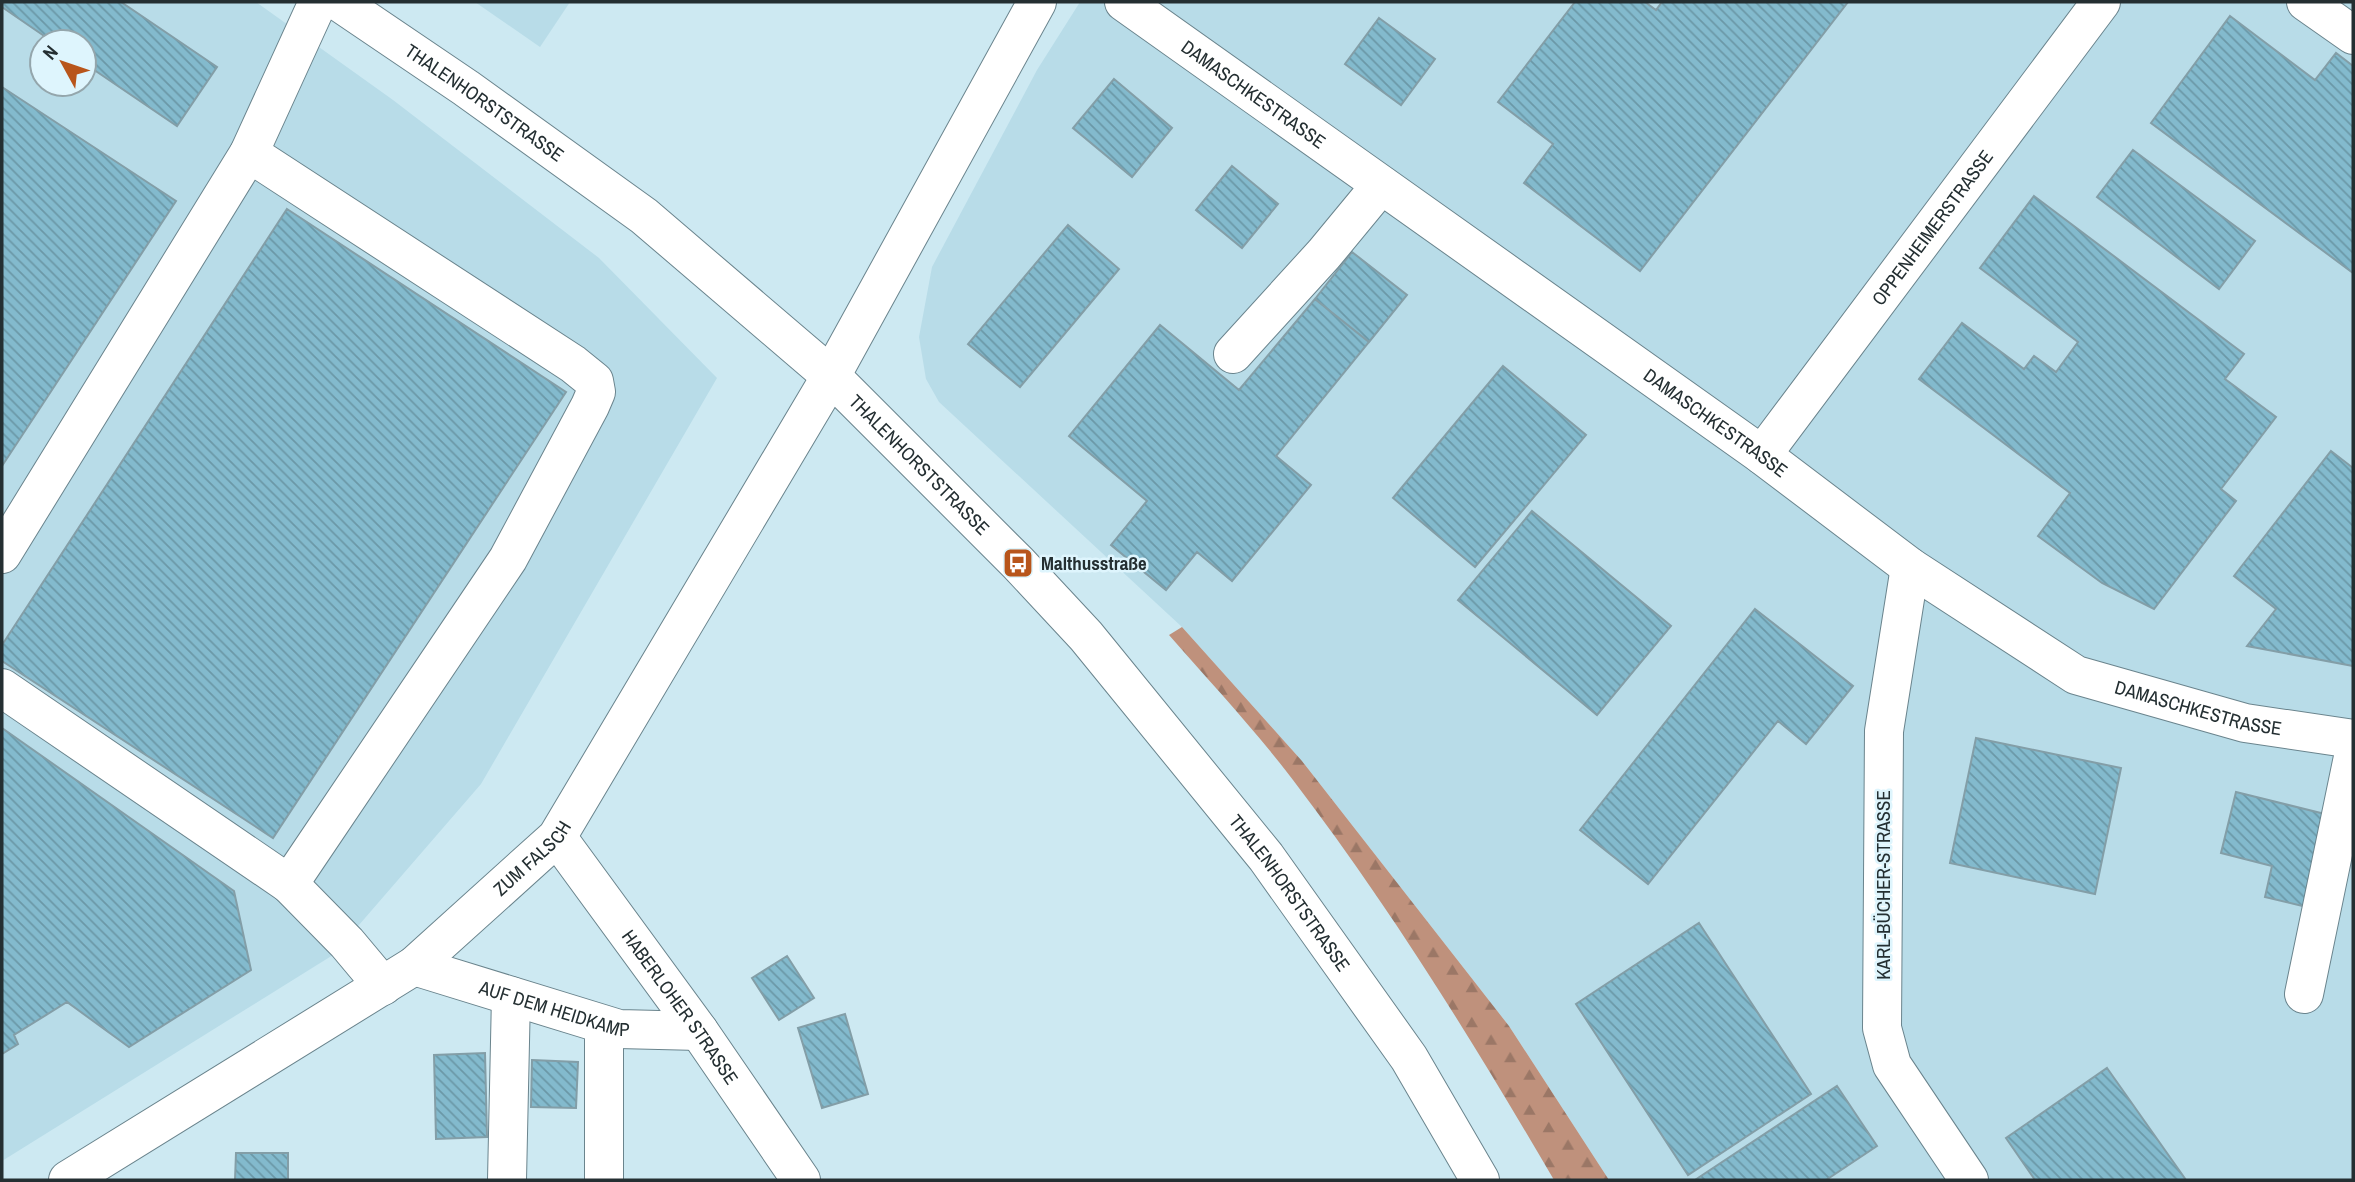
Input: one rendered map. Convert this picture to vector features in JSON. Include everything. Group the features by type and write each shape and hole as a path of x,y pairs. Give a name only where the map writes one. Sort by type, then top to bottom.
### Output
{"street":[{"path":"2,554 249,153 318,2"},
{"name":"THALENHORSTSTRASSE","path":"339,2 466,88 645,216 831,376 1018,563 1086,636 1266,857 1409,1058 1480,1180"},
{"path":"831,376 1037,2"},
{"name":"DAMASCHKESTRASSE","path":"1124,2 1762,455 1910,567 2076,675 2245,723 2353,739"},
{"name":"OPPENHEIMERSTRASSE","path":"1762,455 2101,2"},
{"path":"2306,2 2353,36"},
{"path":"249,153 573,364 594,381 596,392 508,559 289,884"},
{"path":"1233,354 1324,254 1381,185"},
{"name":"ZUM FALSCH","path":"68,1180 399,976 557,837 831,376"},
{"name":"KARL-BÜCHER-STRASSE","path":"1910,567 1884,731 1882,1028 1892,1065 1969,1180"},
{"path":"2,688 289,884 347,943 399,976"},
{"path":"2304,994 2353,757"},
{"name":"HABERLOHER STRASSE","path":"557,837 699,1031 801,1180"},
{"name":"AUF DEM HEIDKAMP","path":"399,976 511,996 619,1030 699,1031"},
{"path":"507,1180 511,996"},
{"path":"604,1025 604,1180"}],"shaded area":[{"path":"2,2 256,2 393,100 599,258 717,378 481,784 333,955 2,1161"},
{"path":"475,2 570,2 540,47"},
{"path":"1080,2 2353,2 2353,1180 1609,1180 1509,1026 1302,761 1182,627 939,402 926,379 919,337 932,267 1037,70"}],"green space":[{"path":"1182,627 1302,761 1509,1026 1609,1180 1554,1180 1462,1027 1329,828 1278,761 1169,635"}],"building":[{"path":"2,2 121,2 217,67 177,126 98,72 98,28 33,28 2,7"},
{"path":"1575,2 1645,2 1656,10 1662,2 1848,2 1640,271 1524,183 1553,144 1498,102"},
{"path":"2230,16 2315,80 2336,53 2353,66 2353,273 2151,123"},
{"path":"1379,18 1435,59 1401,105 1345,64"},
{"path":"1114,79 1172,128 1132,177 1073,128"},
{"path":"2,87 176,201 2,466"},
{"path":"2133,150 2255,241 2219,289 2097,197"},
{"path":"1232,166 1278,204 1242,248 1196,210"},
{"path":"2034,196 2244,354 2225,379 2276,417 2221,489 2236,501 2154,609 2102,583 2038,536 2070,493 1919,379 1962,323 2024,369 2034,356 2056,372 2078,342 1980,268"},
{"path":"287,209 566,392 273,838 2,661 2,645"},
{"path":"1068,225 1119,269 1020,387 968,344"},
{"path":"1352,252 1407,295 1369,342 1315,299"},
{"path":"1315,299 1369,342 1276,456 1311,485 1232,581 1197,552 1166,590 1111,545 1147,501 1069,436 1160,325 1239,390"},
{"path":"1503,366 1586,435 1475,567 1393,498"},
{"path":"2331,451 2353,468 2353,666 2247,646 2276,609 2234,576"},
{"path":"1532,511 1671,626 1597,715 1458,600"},
{"path":"1755,609 1853,686 1806,744 1778,721 1648,884 1580,830"},
{"path":"2,728 234,891 251,970 129,1047 67,1002 14,1035 18,1044 2,1054"},
{"path":"1976,738 2121,768 2095,894 1950,863"},
{"path":"2236,792 2337,817 2315,909 2265,897 2272,866 2221,853"},
{"path":"1699,923 1811,1094 1688,1175 1576,1004"},
{"path":"787,956 814,998 779,1020 752,978"},
{"path":"845,1014 868,1094 822,1108 798,1028"},
{"path":"485,1053 487,1137 436,1139 434,1055"},
{"path":"532,1060 578,1062 576,1108 531,1107"},
{"path":"2107,1068 2186,1180 2035,1180 2006,1138"},
{"path":"1837,1086 1877,1146 1826,1180 1695,1180"},
{"path":"236,1153 288,1153 288,1180 235,1180"}],"place":[{"name":"Malthusstraße","path":"1018,563"}]}
